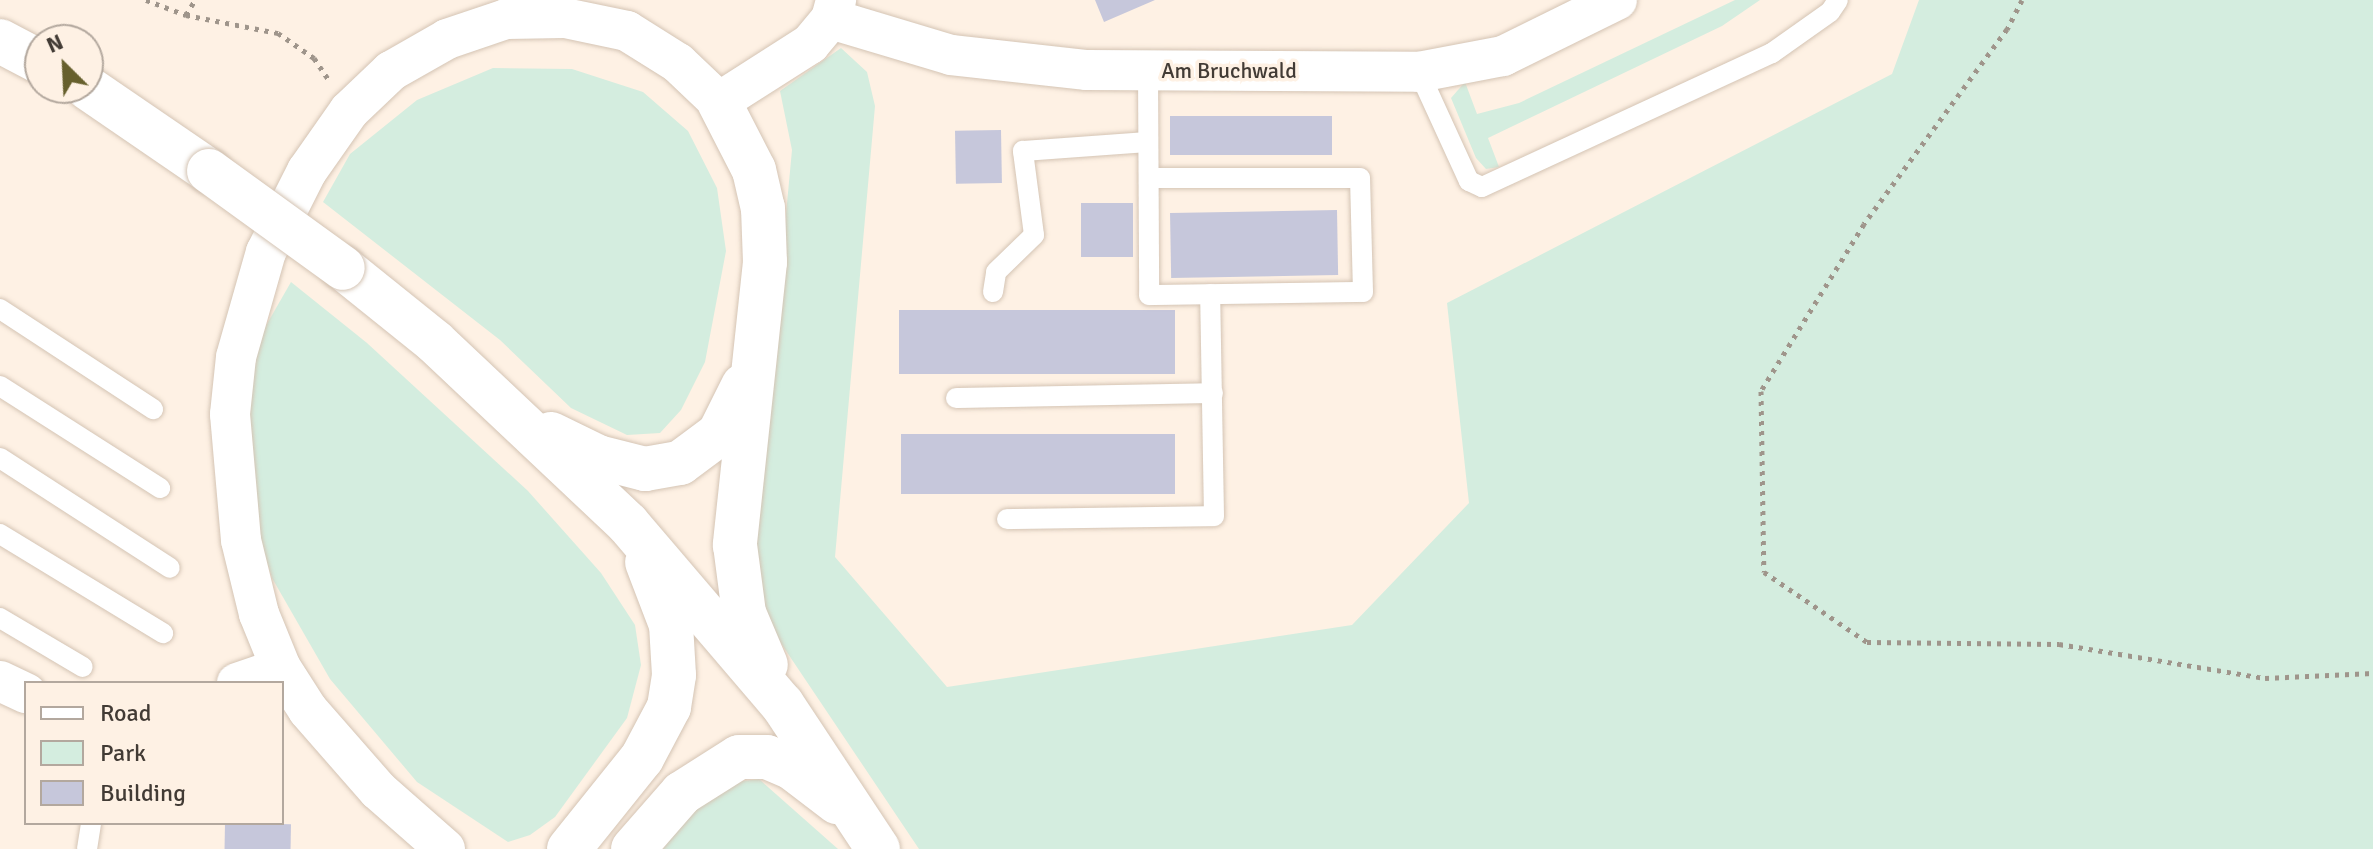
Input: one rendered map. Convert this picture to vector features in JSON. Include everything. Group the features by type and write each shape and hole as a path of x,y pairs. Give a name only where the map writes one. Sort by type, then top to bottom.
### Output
{"main road":[{"path":"0,41 24,54"},
{"path":"104,99 343,268 435,342 520,419 628,524 782,704 873,840"},
{"path":"719,102 754,170 763,208 765,262 753,357 735,571 744,613 782,704"},
{"path":"520,419 598,457 645,469 680,463 719,434 737,403 753,357"},
{"path":"569,849 642,758 669,707 674,675 671,625 661,589 628,524"},
{"path":"633,849 682,793 739,757 767,757 791,767 873,840"}],"street":[{"name":"Am Bruchwald","path":"719,102 810,44 833,9 951,55 1087,70 1419,72 1503,56 1608,2"},
{"path":"445,849 378,790 308,710 281,668 259,614 241,540 230,414 236,357 266,252 307,171 349,111 391,71 447,39 506,19 565,18 627,31 678,63 719,102"},
{"path":"243,681 281,668"},
{"path":"0,681 24,692"}],"lane":[{"path":"1419,72 1469,181 1482,187 1772,53 1830,12 1838,0"},
{"path":"1148,70 1149,295 1363,292 1360,178 1149,178"},
{"path":"993,292 996,272 1034,235 1023,151 1148,142"},
{"path":"1007,519 1214,516 1210,294"},
{"path":"0,309 153,409"},
{"path":"0,386 160,488"},
{"path":"956,398 1213,393"},
{"path":"0,458 170,568"},
{"path":"0,534 163,633"},
{"path":"0,618 83,667"}],"path":[{"path":"146,0 186,15 278,33 314,58 349,111"},
{"path":"186,15 195,0"},
{"path":"2022,0 2007,29 1864,224 1761,391 1764,572 1867,642 2059,644 2265,678 2373,673"}],"green space":[{"path":"1735,0 1760,0 1722,26 1488,138 1499,167 1486,169 1476,158 1451,98 1465,82 1477,114 1519,103"},
{"path":"1919,0 2373,0 2373,849 919,849 750,597 792,150 780,91 841,48 867,72 875,106 835,557 947,687 1352,625 1469,503 1447,303 1892,74"},
{"path":"493,68 572,69 643,92 688,131 717,188 726,251 705,362 681,410 660,433 627,435 571,408 500,340 323,202 350,154 417,100"},
{"path":"291,282 367,343 528,491 601,573 635,625 641,665 627,718 555,817 530,835 508,842 417,782 330,679 272,578 248,503 246,418 260,336"},
{"path":"759,779 838,849 663,849 684,820 728,783"}],"building":[{"path":"1095,0 1155,0 1104,22"},
{"path":"1170,116 1332,116 1332,155 1170,155"},
{"path":"1001,130 1002,183 956,184 955,131"},
{"path":"1081,203 1133,203 1133,257 1081,257"},
{"path":"1337,210 1338,275 1171,278 1170,213"},
{"path":"899,310 1175,310 1175,374 899,374"},
{"path":"901,434 1175,434 1175,494 901,494"},
{"path":"291,824 291,849 225,849 225,825"}]}
